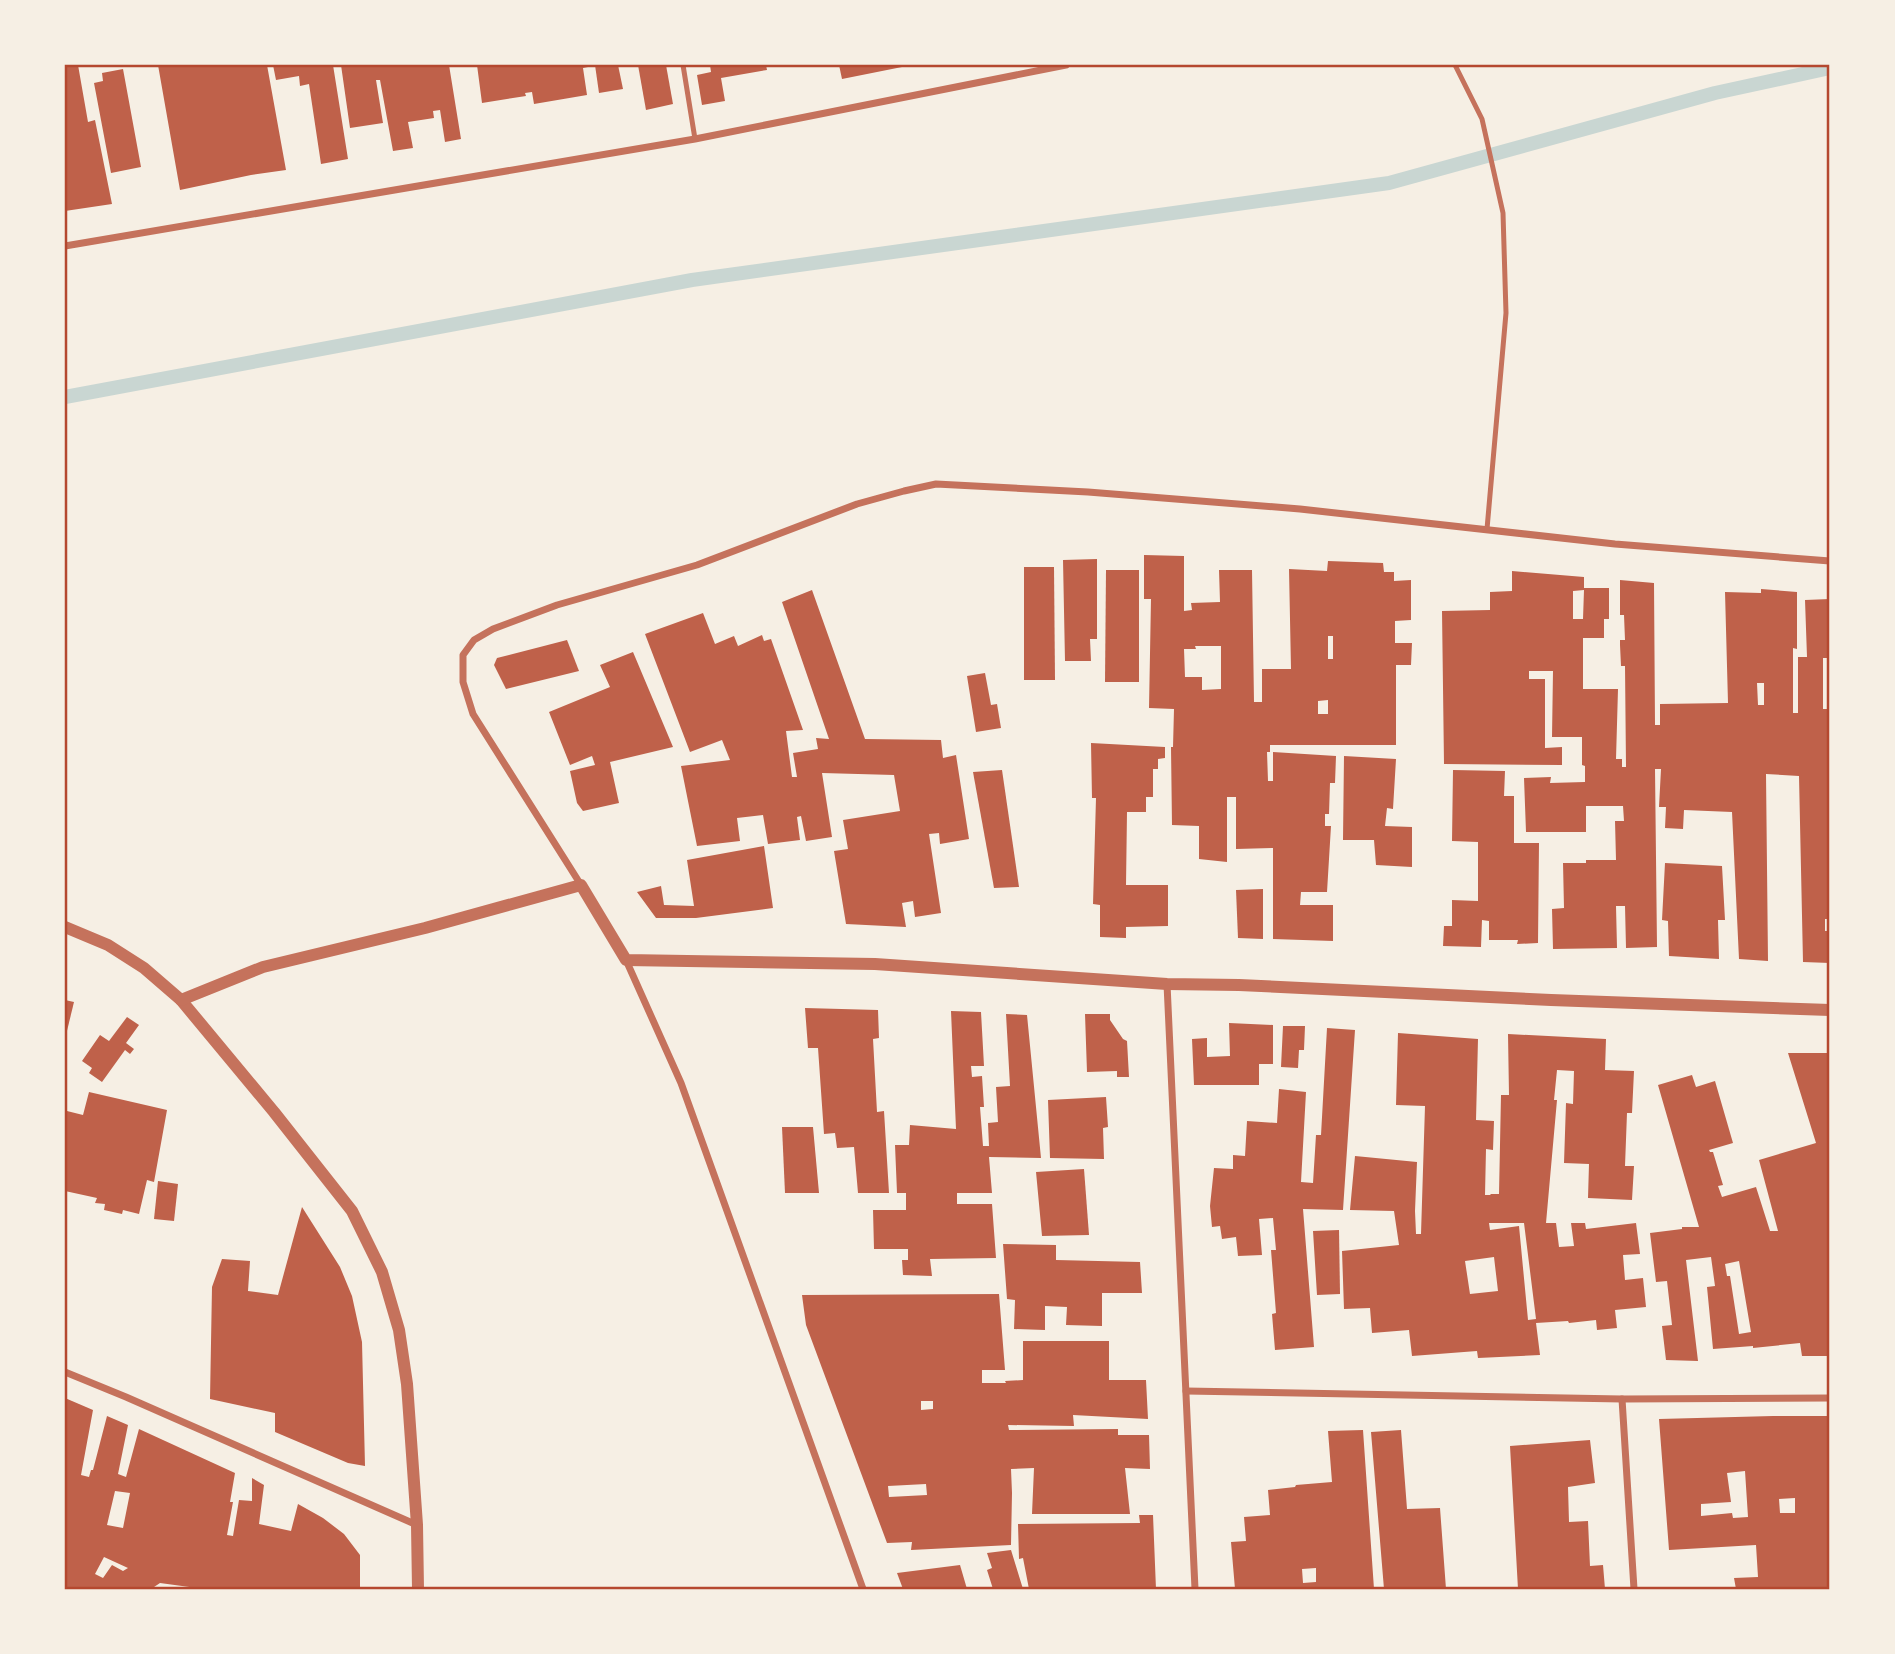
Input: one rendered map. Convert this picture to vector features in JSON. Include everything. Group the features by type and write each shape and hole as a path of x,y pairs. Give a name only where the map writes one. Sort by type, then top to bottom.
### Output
{"street":[{"path":"65,246 695,139 1066,65"},
{"path":"863,1589 681,1083 626,960 473,714 463,682 463,655 474,640 494,629 557,605 697,565 857,504 936,484 1088,492 1300,509 1615,544 1830,561"},
{"path":"181,1000 263,967 425,928 581,886"},
{"path":"65,927 108,945 144,968 181,1000 352,1211 382,1272 399,1330 407,1384 418,1525 418,1589"},
{"path":"626,960 875,964 1167,984 1830,1010"},
{"path":"1167,984 1195,1589"},
{"path":"65,1372 418,1525"},
{"path":"1186,1391 1622,1399 1830,1398"},
{"path":"1622,1399 1634,1589"}],"lane":[{"path":"683,65 695,139"},
{"path":"1455,65 1482,118 1503,213 1506,313 1487,529"}],"building":[{"path":"65,65 78,65 88,122 95,120 112,204 65,211"},
{"path":"158,65 267,65 286,170 180,190"},
{"path":"273,65 333,65 348,159 321,164 309,84 300,86 299,76 276,80"},
{"path":"341,65 449,65 461,139 445,142 440,110 433,111 434,118 408,122 413,148 393,151 380,80 376,80 383,123 350,128"},
{"path":"477,65 593,66 583,68 587,95 534,104 532,92 525,93 526,96 482,103"},
{"path":"595,65 618,65 623,89 599,93"},
{"path":"638,65 666,65 673,104 646,110"},
{"path":"710,65 766,65 767,70 721,78 725,101 702,105 697,75 711,72"},
{"path":"839,65 907,65 907,66 842,79"},
{"path":"123,69 141,167 111,173 94,83 103,81 102,73"},
{"path":"1144,555 1184,556 1184,611 1192,610 1191,603 1220,602 1219,570 1252,570 1254,702 1262,702 1262,669 1291,669 1289,569 1327,571 1328,561 1383,563 1384,572 1394,572 1394,581 1411,580 1411,620 1395,621 1395,643 1412,643 1411,665 1396,665 1396,745 1270,745 1270,752 1267,752 1268,781 1273,781 1273,752 1336,756 1335,783 1330,783 1329,814 1325,814 1325,826 1331,826 1327,892 1301,892 1300,905 1333,905 1333,941 1273,939 1273,848 1236,849 1236,797 1227,797 1227,862 1199,859 1199,826 1172,825 1171,747 1174,709 1149,708 1151,599 1144,599","holes":["1328,636 1333,636 1333,659 1328,659","1195,646 1221,646 1221,689 1202,690 1202,677 1185,677 1184,649 1196,649","1328,700 1328,714 1318,714 1318,701"]},
{"path":"1097,559 1097,639 1090,639 1091,661 1065,661 1063,560"},
{"path":"1024,567 1054,567 1055,680 1024,680"},
{"path":"1106,570 1139,570 1139,682 1105,682"},
{"path":"1512,571 1584,577 1584,588 1609,588 1609,619 1604,619 1604,638 1583,638 1583,689 1618,689 1616,759 1622,759 1622,767 1626,767 1625,666 1621,666 1620,640 1625,640 1624,615 1620,615 1620,580 1654,583 1655,725 1660,725 1660,704 1728,703 1725,592 1761,593 1761,589 1797,592 1797,649 1793,648 1793,713 1798,713 1798,657 1807,657 1805,600 1830,599 1830,658 1823,658 1823,709 1828,709 1830,733 1830,836 1827,858 1830,857 1830,919 1825,919 1825,931 1830,931 1830,963 1803,962 1799,776 1766,774 1768,961 1739,959 1732,812 1684,810 1683,829 1665,828 1666,807 1659,807 1661,769 1655,769 1657,947 1626,948 1625,906 1616,906 1617,948 1553,949 1552,909 1564,908 1563,863 1616,860 1615,821 1624,821 1623,806 1586,806 1586,832 1526,832 1524,778 1551,777 1550,783 1585,782 1582,737 1552,737 1553,671 1529,671 1529,679 1545,679 1545,748 1562,747 1562,765 1444,764 1442,611 1490,610 1490,592 1512,591","holes":["1584,590 1583,619 1573,619 1573,591","1757,683 1764,683 1764,705 1758,705"]},
{"path":"812,590 865,739 941,740 943,758 956,755 969,839 940,844 939,833 929,834 941,913 915,917 913,901 902,903 906,927 846,924 834,851 848,849 843,820 900,811 894,775 822,773 832,837 806,841 801,816 797,817 800,840 768,844 763,815 737,818 740,841 697,846 681,766 730,760 722,740 690,752 645,634 703,613 715,644 734,636 738,646 762,635 764,641 771,639 803,730 786,731 792,777 797,777 793,753 818,749 816,738 829,739 782,602"},
{"path":"567,640 579,671 506,689 494,665 497,658"},
{"path":"633,652 673,747 610,762 619,803 583,811 577,803 570,771 595,765 592,756 570,765 549,712 610,687 600,665"},
{"path":"985,673 991,705 997,704 1001,728 976,732 967,676"},
{"path":"1091,743 1165,747 1165,758 1158,759 1158,769 1153,769 1153,797 1146,797 1146,812 1127,812 1126,885 1168,885 1168,926 1126,927 1126,938 1100,937 1100,905 1093,904 1096,798 1092,798"},
{"path":"1344,756 1396,759 1393,809 1387,808 1385,826 1412,827 1412,867 1376,865 1374,840 1343,840"},
{"path":"1002,770 1019,887 994,888 973,772"},
{"path":"1453,770 1505,771 1504,796 1514,796 1514,843 1539,843 1538,943 1517,944 1518,940 1489,940 1489,921 1482,920 1481,947 1443,946 1444,926 1452,926 1452,900 1478,901 1478,842 1452,841"},
{"path":"764,846 773,908 696,918 656,918 637,892 661,886 664,905 694,906 687,860"},
{"path":"1665,863 1722,866 1725,920 1718,920 1719,959 1669,956 1668,921 1662,920"},
{"path":"1263,889 1263,939 1238,938 1236,890"},
{"path":"65,1000 74,1002 66,1035 65,1034"},
{"path":"805,1008 878,1010 879,1038 873,1039 877,1112 884,1111 889,1193 858,1193 854,1147 837,1148 835,1133 824,1134 818,1048 808,1048"},
{"path":"951,1011 981,1012 984,1066 971,1066 972,1077 982,1076 984,1107 980,1107 983,1146 989,1146 988,1123 998,1122 996,1087 1010,1086 1006,1014 1027,1015 1041,1158 989,1157 992,1193 957,1193 957,1204 992,1204 996,1258 930,1259 932,1276 903,1275 902,1260 908,1260 908,1249 874,1249 873,1210 906,1210 906,1193 897,1193 895,1145 909,1145 910,1125 956,1129"},
{"path":"1085,1014 1110,1014 1110,1020 1127,1041 1129,1077 1117,1077 1117,1071 1087,1072"},
{"path":"127,1017 139,1025 126,1043 134,1049 130,1054 125,1050 102,1082 89,1073 92,1068 82,1061 100,1035 109,1041"},
{"path":"1229,1023 1273,1025 1273,1064 1259,1064 1259,1085 1194,1085 1192,1039 1207,1038 1207,1057 1230,1056"},
{"path":"1283,1026 1305,1026 1304,1050 1299,1050 1298,1068 1281,1067"},
{"path":"1327,1028 1355,1030 1343,1210 1303,1209 1314,1347 1275,1350 1272,1314 1276,1313 1271,1250 1276,1250 1273,1218 1259,1219 1262,1255 1238,1256 1236,1237 1222,1239 1220,1226 1212,1227 1210,1206 1214,1168 1233,1169 1233,1155 1245,1156 1247,1121 1277,1123 1279,1089 1306,1092 1301,1182 1313,1183 1316,1135 1321,1135"},
{"path":"1398,1033 1478,1039 1476,1120 1494,1121 1493,1150 1486,1149 1485,1195 1499,1194 1501,1095 1509,1095 1508,1034 1606,1039 1605,1070 1634,1071 1632,1113 1627,1113 1625,1166 1634,1166 1632,1200 1588,1198 1589,1164 1564,1163 1566,1103 1573,1104 1574,1071 1557,1070 1554,1100 1557,1100 1546,1223 1556,1223 1559,1247 1574,1246 1571,1223 1585,1223 1586,1229 1636,1223 1640,1254 1623,1255 1625,1280 1643,1278 1646,1307 1615,1310 1617,1328 1597,1330 1596,1320 1536,1323 1540,1355 1478,1358 1477,1351 1412,1356 1409,1330 1372,1333 1370,1308 1344,1309 1342,1251 1399,1245 1394,1211 1350,1210 1355,1156 1417,1162 1416,1234 1421,1234 1425,1106 1396,1105","holes":["1489,1223 1524,1223 1536,1319 1528,1320 1519,1226 1490,1230","1494,1257 1498,1291 1470,1294 1465,1261"]},
{"path":"1788,1053 1830,1053 1830,1356 1802,1356 1800,1343 1713,1349 1707,1287 1715,1286 1711,1257 1686,1260 1698,1361 1666,1360 1662,1326 1672,1325 1667,1281 1656,1282 1650,1233 1699,1227 1658,1085 1692,1075 1696,1087 1715,1081 1733,1143 1709,1150 1713,1152 1723,1185 1718,1186 1722,1197 1756,1187 1770,1231 1778,1231 1759,1160 1816,1143","holes":["1739,1261 1751,1332 1739,1334 1730,1276 1727,1276 1725,1264"]},
{"path":"89,1092 167,1110 154,1182 147,1180 139,1214 123,1210 122,1214 104,1210 105,1204 95,1203 97,1198 65,1191 67,1111 83,1115"},
{"path":"1106,1097 1108,1127 1103,1128 1104,1159 1050,1158 1048,1100"},
{"path":"782,1127 813,1127 819,1193 785,1193"},
{"path":"1084,1169 1089,1235 1042,1236 1036,1172"},
{"path":"158,1181 178,1184 174,1221 154,1219"},
{"path":"302,1207 340,1267 352,1296 362,1342 365,1466 348,1463 275,1432 275,1413 210,1399 212,1287 222,1259 250,1261 248,1291 278,1295"},
{"path":"1339,1230 1340,1294 1317,1295 1313,1231"},
{"path":"1003,1244 1056,1245 1056,1260 1140,1262 1142,1293 1102,1293 1102,1326 1066,1325 1067,1307 1045,1306 1045,1330 1014,1329 1015,1300 1007,1299"},
{"path":"999,1294 1005,1370 982,1370 982,1383 1023,1380 1023,1341 1109,1341 1109,1380 1146,1380 1148,1419 1073,1415 1074,1426 1008,1425 1009,1430 1118,1429 1118,1435 1149,1435 1150,1469 1125,1468 1130,1514 1032,1514 1034,1468 1011,1469 1011,1545 911,1550 912,1542 887,1543 806,1325 802,1295","holes":["921,1401 933,1401 933,1409 921,1410","926,1484 927,1495 889,1497 888,1486"]},
{"path":"65,1398 93,1410 81,1475 89,1477 93,1470 107,1416 128,1425 118,1474 126,1477 139,1429 235,1473 227,1535 233,1536 239,1500 252,1501 252,1478 264,1485 259,1524 291,1531 298,1504 344,1534 360,1555 360,1589 204,1589 160,1583 151,1589 65,1589","holes":["115,1491 130,1493 123,1528 107,1525","104,1557 128,1568 123,1571 112,1565 103,1578 95,1574"]},
{"path":"1830,1416 1830,1589 1736,1589 1734,1578 1758,1577 1756,1545 1669,1550 1659,1419","holes":["1745,1471 1748,1517 1733,1518 1732,1513 1701,1516 1701,1504 1731,1502 1727,1473","1795,1498 1795,1513 1780,1513 1779,1499"]},
{"path":"1363,1430 1374,1589 1235,1589 1231,1542 1246,1541 1244,1517 1270,1515 1268,1490 1332,1482 1328,1431","holes":["1316,1568 1316,1582 1303,1583 1302,1569"]},
{"path":"1401,1430 1407,1509 1440,1508 1446,1589 1384,1589 1371,1432"},
{"path":"1590,1440 1595,1483 1568,1487 1569,1522 1588,1521 1590,1566 1603,1565 1605,1589 1518,1589 1510,1446"},
{"path":"1139,1515 1153,1515 1156,1589 1029,1589 1023,1558 1019,1559 1018,1524 1140,1523"},
{"path":"1011,1550 1023,1589 993,1589 987,1570 992,1568 987,1553"},
{"path":"960,1565 967,1589 903,1589 897,1573"}],"waterway":[{"path":"65,397 692,280 1389,183 1715,93 1830,68"}]}
